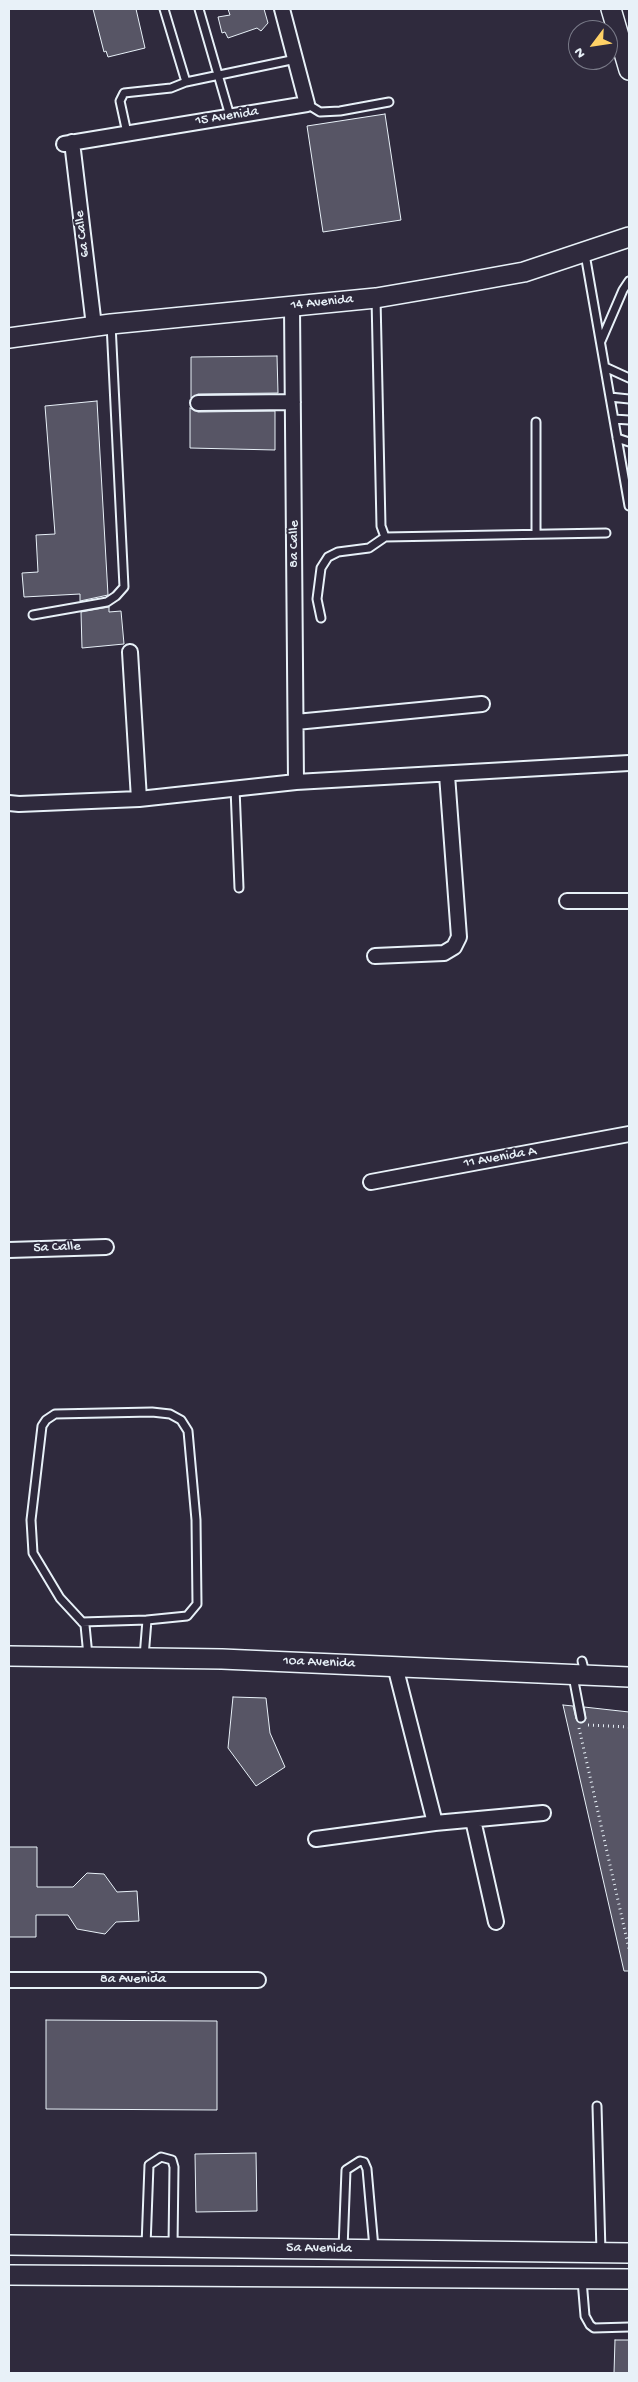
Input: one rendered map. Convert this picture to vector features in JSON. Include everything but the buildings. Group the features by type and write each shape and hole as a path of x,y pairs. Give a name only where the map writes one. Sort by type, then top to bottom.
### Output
{"street":[{"path":"282,9 307,104"},
{"path":"610,9 629,70"},
{"name":"15 Avenida","path":"68,143 307,104"},
{"name":"6a Calle","path":"68,143 102,325"},
{"name":"14 Avenida","path":"9,338 102,325 376,298 524,272 629,238"},
{"name":"8a Calle","path":"292,307 296,782"},
{"path":"198,403 294,402"},
{"path":"130,652 139,798"},
{"path":"296,722 482,704"},
{"path":"9,803 139,798 296,782 447,775 629,763"},
{"path":"375,956 444,953 454,947 459,938 447,775"},
{"path":"567,901 629,901"},
{"name":"11 Avenida A","path":"371,1182 629,1134"},
{"name":"5a Calle","path":"9,1250 106,1247"},
{"name":"10a Avenida","path":"9,1656 580,1669 629,1677"},
{"path":"395,1666 435,1824"},
{"path":"316,1839 543,1813"},
{"path":"473,1820 496,1922"},
{"name":"8a Avenida","path":"9,1980 258,1980"},
{"name":"5a Avenida","path":"9,2245 629,2252"},
{"name":"5a Avenida","path":"9,2275 629,2279"}],"lane":[{"path":"164,9 186,82"},
{"path":"199,9 230,116"},
{"path":"127,133 120,101 124,93 171,88 218,74 296,59"},
{"name":"15 Avenida","path":"307,104 320,112 340,111 389,102"},
{"path":"585,253 617,438 625,462 629,506"},
{"path":"601,342 623,290 629,281"},
{"path":"376,298 381,526 385,537"},
{"path":"33,615 107,602 124,587 102,325"},
{"path":"605,367 629,378"},
{"path":"610,396 629,399"},
{"path":"614,419 629,420"},
{"path":"536,422 536,534"},
{"path":"617,438 629,442"},
{"path":"321,618 316,599 321,568 328,557 338,552 368,548 385,537 606,533"},
{"path":"235,788 239,888"},
{"path":"82,1622 147,1620 187,1616 197,1604 196,1520 188,1431 181,1420 170,1414 152,1412 54,1414 46,1420 40,1434 31,1520 33,1553 60,1598 82,1622 86,1630 88,1657"},
{"path":"144,1658 147,1620"},
{"path":"580,1669 581,1718"},
{"path":"597,2106 601,2252"},
{"path":"146,2246 149,2165 160,2156 172,2160 174,2167 173,2247"},
{"path":"343,2249 346,2170 360,2161 364,2162 367,2169 374,2249"},
{"path":"582,2278 586,2316 590,2325 594,2328 629,2327"}],"path":[{"path":"629,1727 578,1725 629,1949"}]}
